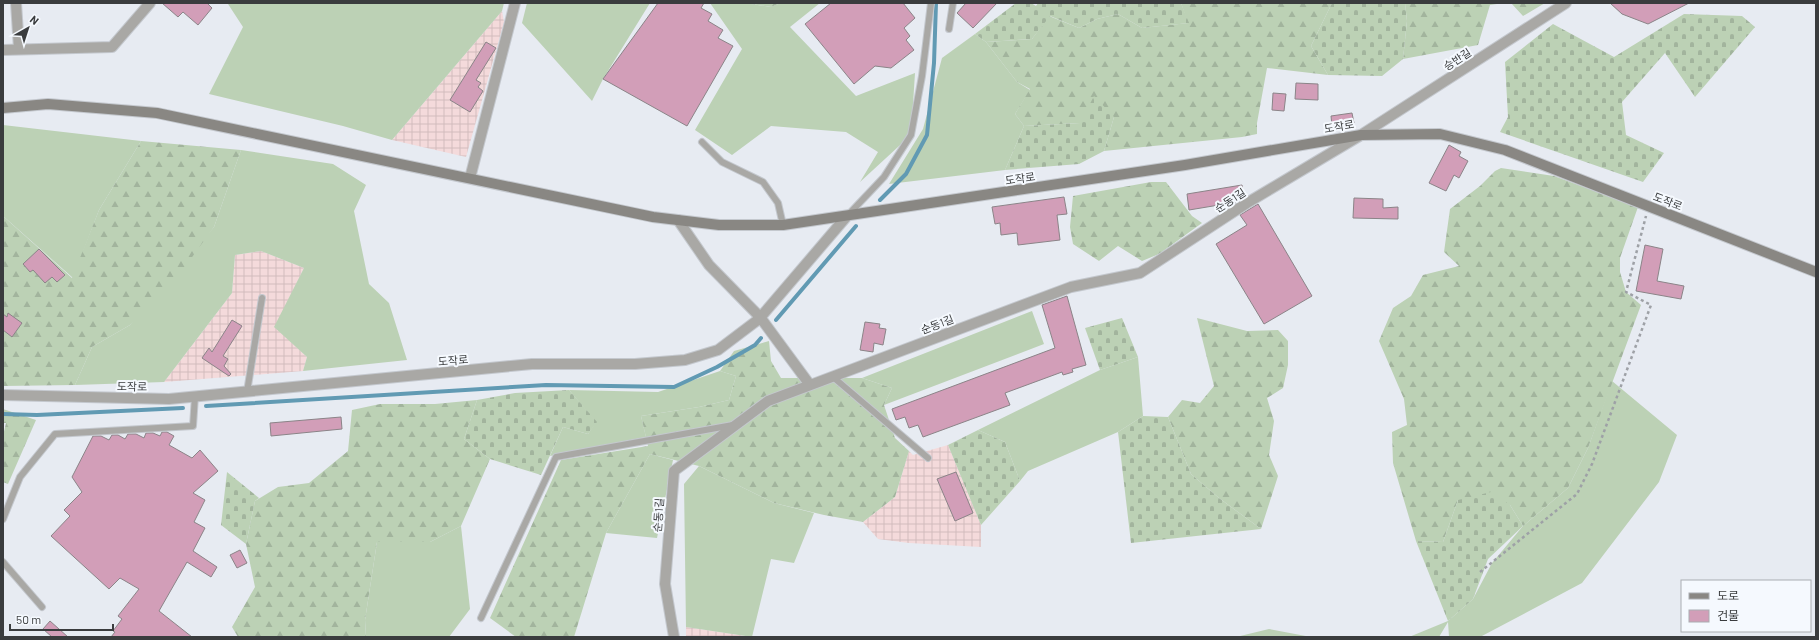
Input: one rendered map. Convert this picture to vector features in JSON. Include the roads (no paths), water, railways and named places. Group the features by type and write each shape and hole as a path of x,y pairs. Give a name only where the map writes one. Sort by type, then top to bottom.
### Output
{"street":[{"path":"16,3 20,50"},
{"path":"3,50 112,47 150,3"},
{"path":"470,178 515,3"},
{"name":"승반길","path":"1361,135 1566,3"},
{"name":"도작로","path":"3,108 48,104 157,113 653,217 719,225 783,225 1185,165 1361,135 1440,134 1505,150 1816,272"},
{"name":"순동1길","path":"674,637 665,584 674,472 768,401 1071,287 1140,273 1247,203 1361,135"},
{"name":"도작로","path":"3,396 169,399 532,364 635,364 685,360 718,350 760,318 847,216"},
{"path":"678,220 709,265 760,318 810,385"}],"lane":[{"path":"847,216 884,177 912,135 922,76 931,3"},
{"path":"949,29 953,3"},
{"path":"702,142 722,162 763,182 778,203 783,225"},
{"path":"248,392 262,298"},
{"path":"833,377 928,458"},
{"path":"3,519 20,477 55,434 193,426 195,396"},
{"path":"481,618 556,457 739,424"},
{"path":"3,562 42,607"}],"waterway":[{"path":"880,200 906,174 927,135 934,63 936,3"},
{"path":"776,320 856,226"},
{"path":"206,406 546,385 674,387 717,367 755,345 761,338"},
{"path":"3,414 37,415 183,408"}]}
